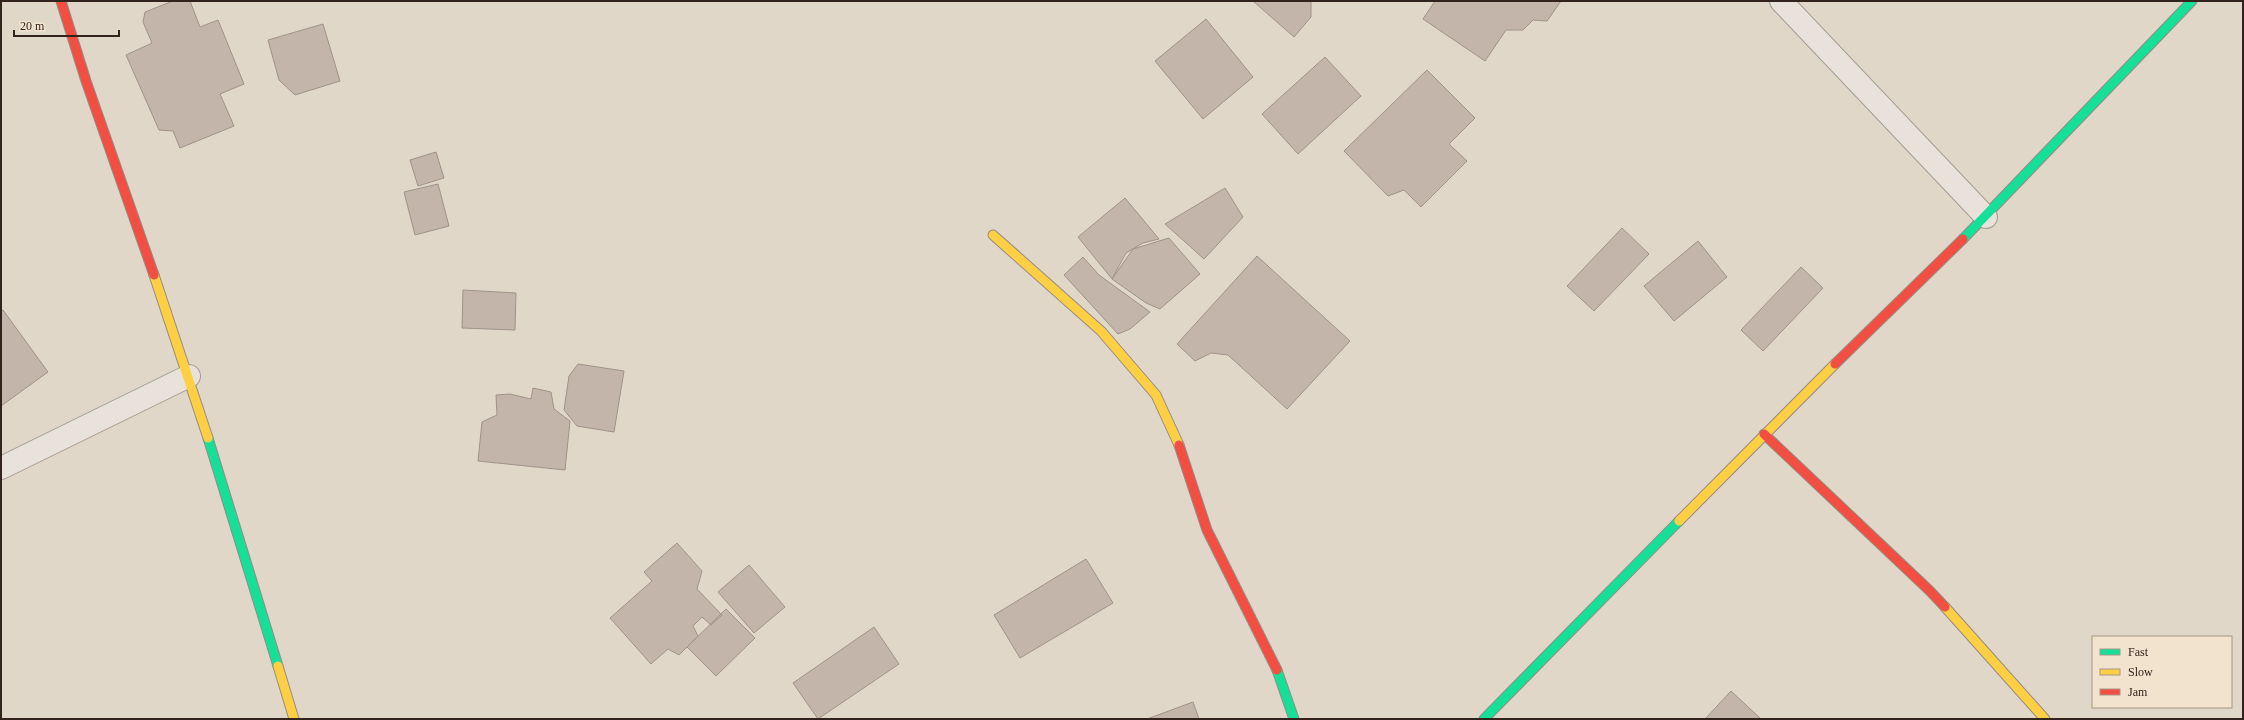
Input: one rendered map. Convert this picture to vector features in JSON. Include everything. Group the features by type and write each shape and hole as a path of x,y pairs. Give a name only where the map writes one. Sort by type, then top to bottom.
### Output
{"street":[{"path":"61,1 86,81 189,376 294,719"},
{"path":"1781,1 1986,217"},
{"path":"1484,719 1764,434 1986,217 2192,1"},
{"path":"993,234 1101,331 1156,395 1179,444 1207,530 1276,668 1294,719"},
{"path":"1,468 189,376"},
{"path":"1764,434 1930,592 2045,719"}],"building":[{"path":"173,1 190,1 200,27 218,20 244,84 220,94 234,126 180,148 173,131 159,130 126,55 152,43 143,22 145,12"},
{"path":"1253,1 1311,1 1311,17 1294,37"},
{"path":"1435,1 1561,1 1547,21 1533,20 1523,30 1506,30 1485,61 1423,19"},
{"path":"1206,19 1253,77 1203,119 1155,61"},
{"path":"323,24 340,81 295,95 279,80 268,40"},
{"path":"1325,57 1361,96 1298,154 1262,114"},
{"path":"1427,70 1475,118 1449,144 1467,161 1421,207 1404,190 1388,196 1344,151"},
{"path":"436,152 444,178 418,186 410,160"},
{"path":"438,184 449,226 415,235 404,192"},
{"path":"1225,188 1243,217 1204,259 1165,224"},
{"path":"1125,198 1159,239 1143,243 1126,253 1112,279 1078,237"},
{"path":"1622,228 1649,254 1594,311 1567,286"},
{"path":"1169,238 1200,274 1160,309 1146,303 1112,279 1133,249"},
{"path":"1698,241 1727,277 1674,321 1644,286"},
{"path":"1257,256 1350,341 1287,409 1228,355 1211,353 1195,361 1177,344"},
{"path":"1083,257 1099,275 1150,312 1130,329 1118,334 1064,275"},
{"path":"1801,267 1823,288 1763,351 1741,330"},
{"path":"463,290 516,293 515,330 462,328"},
{"path":"3,310 48,372 1,406 1,311"},
{"path":"578,364 624,371 614,432 577,426 564,410 569,376"},
{"path":"533,388 551,392 554,409 570,421 565,470 478,461 482,422 497,415 496,395 510,394 531,399"},
{"path":"677,543 702,571 697,589 722,615 711,625 702,617 693,626 698,636 679,655 668,649 651,664 610,618 652,581 644,572"},
{"path":"1086,559 1113,603 1020,658 994,615"},
{"path":"749,565 785,607 754,633 718,592"},
{"path":"726,609 755,638 716,676 687,647"},
{"path":"874,627 899,664 818,719 793,683"},
{"path":"1731,691 1761,719 1705,719"},
{"path":"1193,702 1199,719 1147,719"}],"traffic: fast":[{"path":"1963,239 2192,1"},
{"path":"208,438 278,666"},
{"path":"1484,719 1679,521"},
{"path":"1277,670 1294,719"}],"traffic: slow":[{"path":"993,235 1101,331 1156,395 1179,445"},
{"path":"154,275 208,438"},
{"path":"1679,521 1835,364"},
{"path":"1945,607 2045,719"},
{"path":"278,666 294,719"}],"traffic: jam":[{"path":"61,1 86,81 154,275"},
{"path":"1835,364 1963,239"},
{"path":"1764,434 1930,591 1945,607"},
{"path":"1179,445 1207,530 1277,670"}]}
